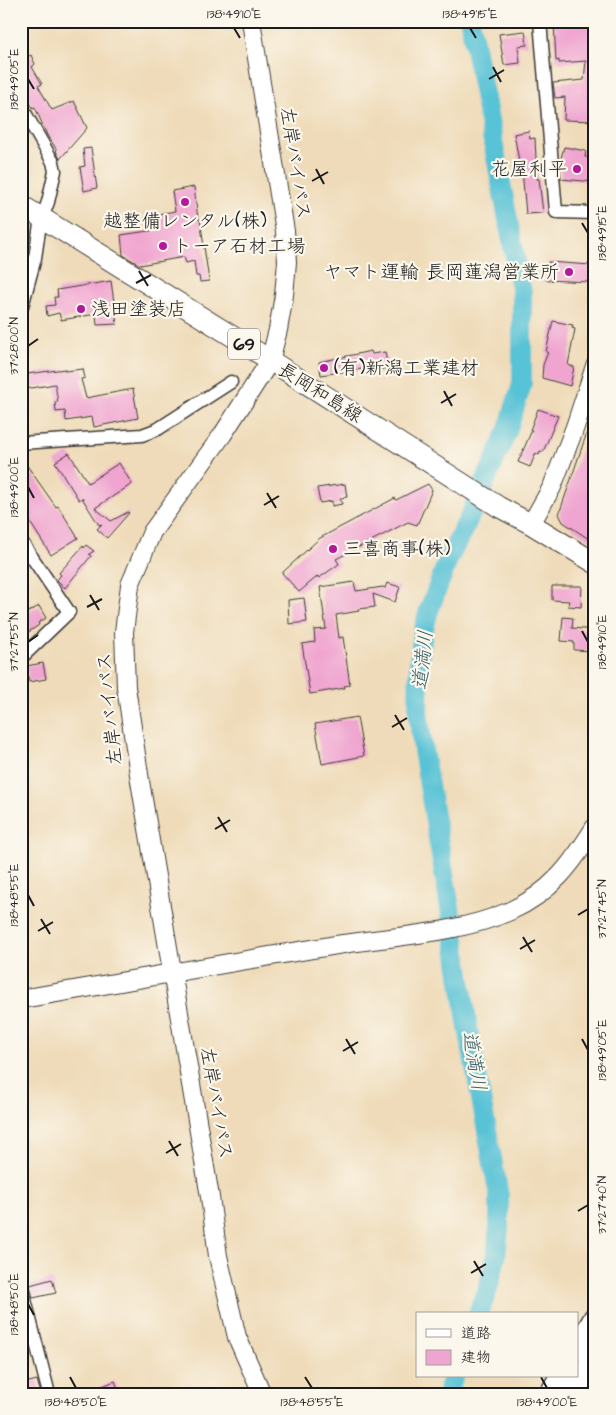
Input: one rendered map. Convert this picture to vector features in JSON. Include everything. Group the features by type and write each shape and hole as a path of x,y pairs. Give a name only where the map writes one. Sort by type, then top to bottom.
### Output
{"highway":[{"path":"578,1347 595,1318"},
{"path":"573,1394 595,1355"},
{"path":"551,1394 560,1378"}],"main road":[{"name":"長岡和島線","path":"21,205 499,506 595,564"}],"street":[{"name":"左岸バイパス","path":"251,21 285,231 287,262 280,321 270,361 223,434 152,532 130,585 124,632 126,687 210,1197 218,1256 238,1337 262,1394"},
{"path":"540,21 556,212 595,213"},
{"path":"21,106 53,162 55,171 21,310"},
{"path":"531,524 552,487 593,378"},
{"path":"21,442 142,435 158,429 231,382"},
{"path":"21,540 69,612 21,658"},
{"path":"21,999 343,944 467,925 511,911 546,889 575,859 595,827"},
{"path":"21,1284 49,1394"}],"building":[{"path":"556,21 595,23 595,121 564,120 565,97 555,98 553,83 584,80 586,61 559,63 559,60 556,61 554,23"},
{"path":"525,31 527,45 518,46 520,63 504,65 499,34"},
{"path":"31,55 35,64 32,67 42,84 38,86 52,110 74,101 87,128 60,159 35,107 33,108 21,89 21,72 25,70 21,60"},
{"path":"529,131 530,139 535,138 537,179 539,179 543,213 526,214 522,170 518,170 517,161 519,161 514,134"},
{"name":"花屋利平","path":"564,147 586,151 585,157 595,158 595,182 561,179 560,162"},
{"path":"91,148 97,188 84,191 80,167 85,166 83,149"},
{"name":"トーア石材工場","path":"194,187 209,281 200,282 199,276 196,276 194,261 186,263 184,257 140,265 123,255 121,235 155,230 153,215 175,211 172,191"},
{"name":"ヤマト運輸 長岡蓮潟営業所","path":"548,262 591,265 590,282 546,280"},
{"path":"111,281 117,324 97,325 96,314 61,320 59,313 47,316 46,306 55,305 54,297 58,297 57,290"},
{"path":"553,321 573,325 572,328 575,329 568,365 574,367 570,386 542,378"},
{"path":"371,351 372,354 385,352 388,368 362,373 362,369 321,375 319,362"},
{"path":"65,369 65,371 83,369 85,378 81,379 86,398 133,389 138,418 94,427 92,417 66,421 65,411 56,412 55,402 58,402 55,384 26,389 25,379 28,378 27,374"},
{"path":"538,409 558,416 543,452 540,451 539,455 536,453 530,467 518,462 532,430 530,430"},
{"path":"593,415 595,415 595,543 563,522 559,514"},
{"path":"69,453 88,483 119,463 132,484 95,508 111,521 129,513 107,538 97,529 102,524 99,525 82,498 79,500 55,462"},
{"path":"21,457 56,507 58,506 78,538 51,555 21,511"},
{"path":"345,484 347,497 340,498 342,504 332,506 332,501 320,503 317,488"},
{"name":"三喜商事(株)","path":"428,484 432,490 417,525 408,522 336,559 339,564 319,578 318,576 299,592 282,573 320,538 395,498 396,500"},
{"path":"86,545 94,551 89,554 91,556 65,588 57,580 61,575 59,573"},
{"path":"354,582 356,591 385,588 387,583 400,587 395,602 373,594 375,607 336,615 339,638 343,637 350,685 344,686 345,688 310,694 302,644 315,642 314,630 326,629 320,587"},
{"path":"552,586 582,586 581,607 568,606 569,601 552,600"},
{"path":"304,598 307,622 289,624 288,600"},
{"path":"39,606 46,618 21,637 21,616"},
{"path":"563,617 573,618 572,628 595,630 595,651 574,650 574,642 561,641"},
{"path":"43,663 46,679 29,682 26,666"},
{"path":"357,717 364,756 322,764 315,724"},
{"path":"52,1279 56,1293 33,1298 30,1285"},
{"path":"37,1380 41,1394 21,1394 21,1384"},
{"path":"115,1381 120,1394 85,1394 85,1393"}],"waterway":[{"name":"道満川","path":"470,21 522,293 522,384 507,432 471,514 448,560 429,610 419,661 418,711 468,1028 499,1196 499,1227 496,1257 487,1292 479,1312"},
{"name":"道満川","path":"447,1394 453,1378"}],"place":[{"name":"花屋利平","path":"577,169"},
{"name":"越整備レンタル(株)","path":"185,202"},
{"name":"トーア石材工場","path":"163,246"},
{"name":"ヤマト運輸 長岡蓮潟営業所","path":"569,272"},
{"name":"浅田塗装店","path":"81,309"},
{"name":"(有)新潟工業建材","path":"324,368"},
{"name":"三喜商事(株)","path":"333,549"}]}
